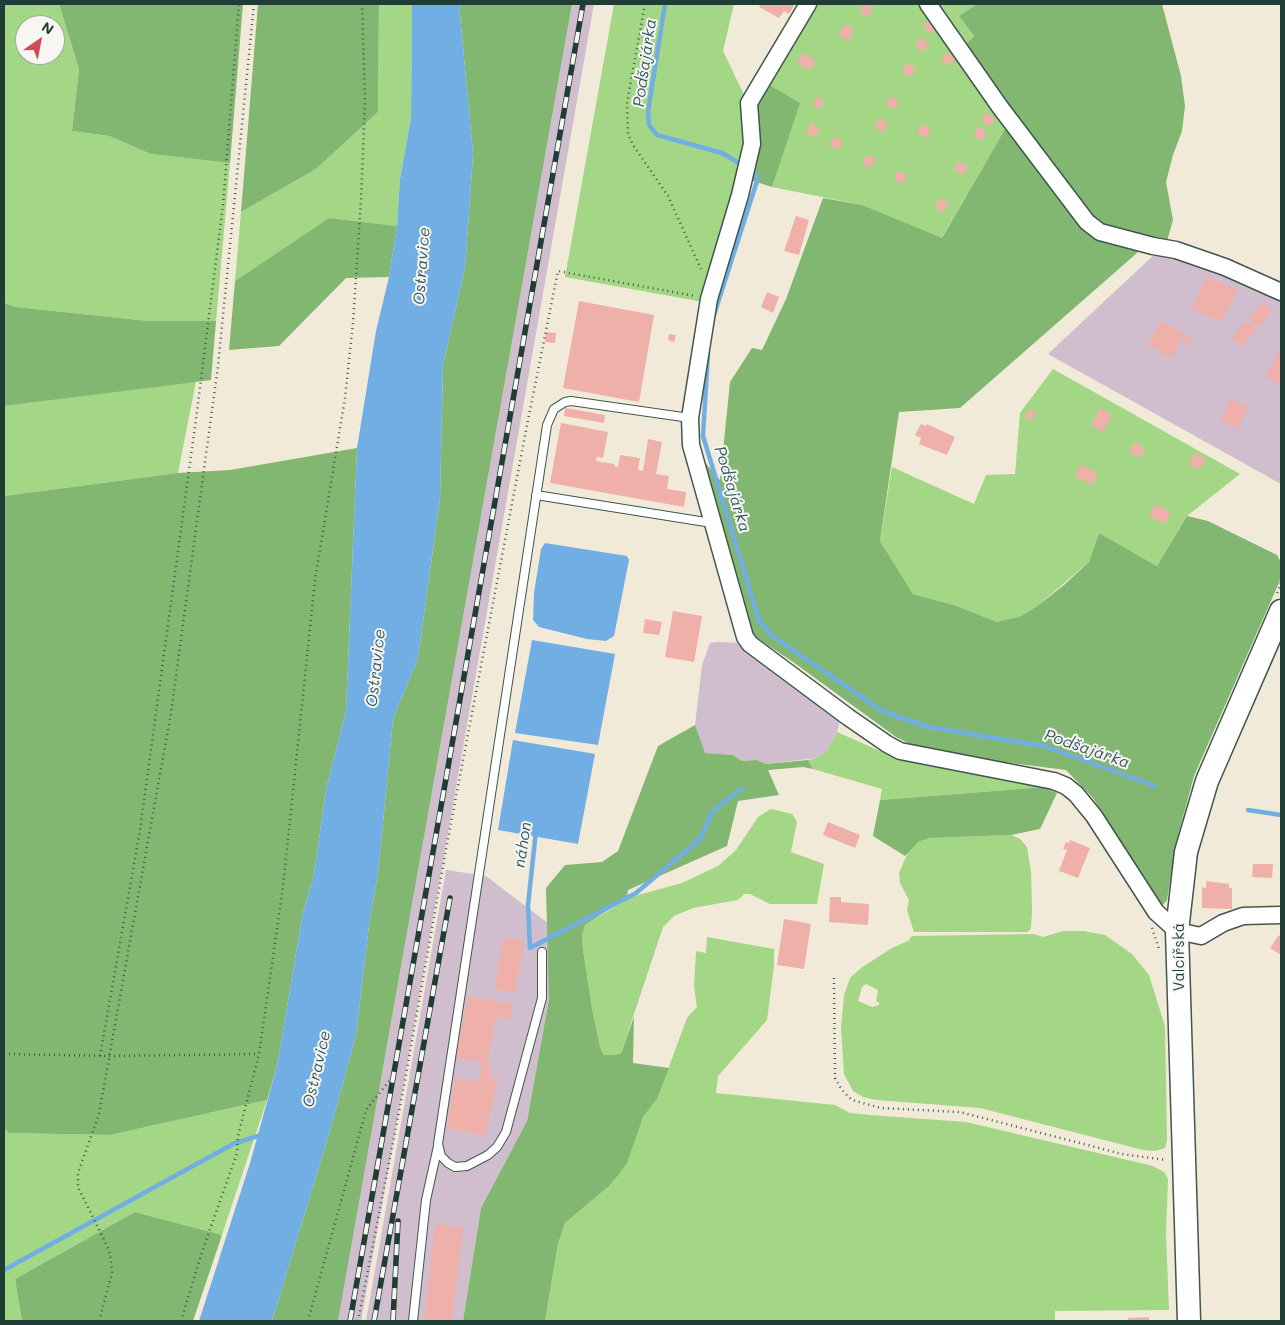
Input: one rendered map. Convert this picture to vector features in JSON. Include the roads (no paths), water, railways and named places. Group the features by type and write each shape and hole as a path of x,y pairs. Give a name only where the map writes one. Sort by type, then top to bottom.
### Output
{"main road":[{"name":"Valcířská","path":"1189,1321 1177,931 1186,852 1207,780 1281,611"}],"street":[{"path":"808,4 750,103 752,144 749,160 711,291 690,418 691,445 740,624 750,644 848,717 900,751 1054,781 1066,786 1076,794 1094,816 1156,912 1177,931 1201,936 1224,922 1243,916 1281,915"},
{"path":"928,4 1000,107 1087,222 1100,232 1176,250 1225,267 1281,292"}],"lane":[{"path":"413,1321 426,1200 438,1144 547,425 554,409 565,402 580,401 690,418"},
{"path":"536,496 712,523"},
{"path":"438,1144 441,1156 448,1163 462,1167 488,1155 497,1147 506,1132 542,998 542,952"}],"water":[{"name":"Ostravice","path":"412,4 459,4 473,154 465,268 443,365 440,498 418,658 393,719 378,874 370,917 356,1035 330,1131 272,1321 199,1321 250,1163 277,1066 303,912 314,875 326,789 346,711 357,448 376,331 389,277 397,226 400,179 411,118"},
{"path":"545,543 627,556 629,560 614,636 606,641 587,639 539,627 533,620 534,593 541,549"},
{"path":"532,640 615,654 598,745 515,733"},
{"path":"513,740 595,754 578,844 498,830"}],"waterway":[{"name":"Podšajárka","path":"665,4 648,112 649,125 657,135 722,153 744,166"},
{"name":"Podšajárka","path":"713,318 757,181 755,174 750,171"},
{"name":"Podšajárka","path":"708,353 703,436 759,620 771,635 882,711 928,727 1044,746 1155,786"},
{"name":"náhon","path":"536,831 528,905 530,948 636,893 700,839 713,811 742,788"},
{"name":"Podšajárka","path":"1248,810 1281,815"},
{"path":"4,1270 233,1144 261,1135"}],"railway":[{"path":"350,1321 583,4"},
{"path":"374,1321 450,898"},
{"path":"393,1321 398,1221"}]}
